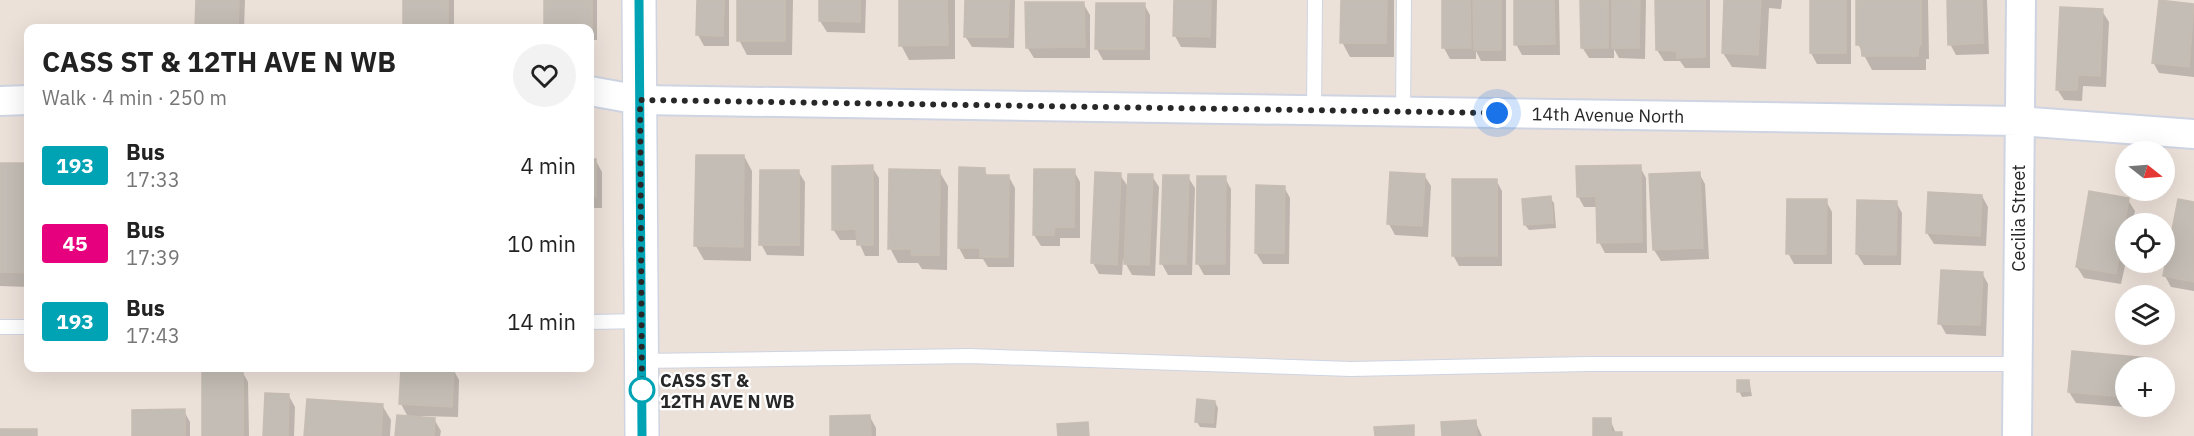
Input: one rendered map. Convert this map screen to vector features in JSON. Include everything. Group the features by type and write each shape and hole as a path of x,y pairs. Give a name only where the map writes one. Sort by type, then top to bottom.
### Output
{"street":[{"path":"639,0 642,436"},
{"name":"Cecilia Street","path":"2017,436 2021,0"},
{"name":"14th Avenue North","path":"594,92 640,100 2019,122 2194,134"},
{"path":"0,100 24,100"}],"lane":[{"path":"1314,110 1315,0"},
{"path":"1403,112 1404,0"},
{"path":"594,322 642,321"},
{"path":"0,327 24,327"},
{"path":"642,361 970,356 1351,369 1589,364 2017,363"}],"building":[{"path":"196,0 239,0 238,24 195,24"},
{"path":"403,0 448,0 448,24 403,24"},
{"path":"544,0 592,0 592,24 544,24"},
{"path":"697,0 724,0 723,36 696,35"},
{"path":"737,0 785,0 785,41 737,41"},
{"path":"819,0 860,0 860,22 819,21"},
{"path":"899,0 947,0 948,45 899,46"},
{"path":"965,0 1009,0 1008,37 964,37"},
{"path":"1174,0 1211,0 1210,37 1173,36"},
{"path":"1341,0 1387,0 1386,43 1340,43"},
{"path":"1442,0 1470,0 1471,48 1442,48"},
{"path":"1473,0 1501,0 1501,50 1474,50"},
{"path":"1514,0 1554,0 1555,44 1514,45"},
{"path":"1580,0 1608,0 1608,48 1581,48"},
{"path":"1612,0 1640,0 1639,48 1612,48"},
{"path":"1655,0 1705,0 1705,57 1677,58 1677,51 1656,50"},
{"path":"1724,0 1761,0 1758,55 1722,53"},
{"path":"1810,0 1846,0 1846,53 1810,53"},
{"path":"1856,0 1921,0 1921,45 1919,45 1918,56 1862,56 1861,45 1856,45"},
{"path":"1947,0 1982,0 1983,43 1948,45"},
{"path":"2159,0 2194,4 2189,67 2152,63"},
{"path":"1025,2 1084,2 1085,47 1026,48"},
{"path":"1096,3 1145,3 1144,49 1095,49"},
{"path":"2060,7 2103,9 2100,76 2078,75 2077,90 2056,90"},
{"path":"696,155 744,155 743,247 694,246"},
{"path":"594,159 596,159 596,197 594,197"},
{"path":"0,163 24,163 24,273 0,272"},
{"path":"873,165 873,245 857,245 856,229 832,230 832,166"},
{"path":"1641,165 1642,242 1597,243 1596,196 1577,197 1576,166"},
{"path":"959,167 985,168 985,175 1009,175 1008,257 980,257 980,248 958,248"},
{"path":"889,169 940,170 939,255 911,255 912,249 888,249"},
{"path":"1034,169 1075,169 1074,227 1055,227 1054,235 1033,235"},
{"path":"760,170 799,170 799,245 759,245"},
{"path":"1095,172 1121,173 1117,265 1091,263"},
{"path":"1390,172 1425,174 1422,226 1387,224"},
{"path":"1700,172 1703,248 1653,250 1649,174"},
{"path":"1128,174 1153,174 1149,265 1124,264"},
{"path":"1163,175 1189,175 1186,264 1160,264"},
{"path":"1197,176 1226,176 1225,264 1196,264"},
{"path":"1452,179 1497,179 1497,256 1452,256"},
{"path":"1256,185 1285,186 1284,253 1255,253"},
{"path":"2089,191 2115,196 2115,201 2128,201 2126,213 2115,213 2116,274 2076,267"},
{"path":"1928,192 1982,195 1980,236 1926,233"},
{"path":"1551,196 1553,223 1524,225 1522,199"},
{"path":"1787,199 1827,199 1826,254 1786,254"},
{"path":"2178,199 2194,202 2194,282 2163,276 2164,273 2175,273 2175,214"},
{"path":"1857,200 1897,201 1896,255 1856,254"},
{"path":"1941,270 1983,272 1980,325 1938,324"},
{"path":"2072,351 2138,357 2115,357 2115,396 2068,392"},
{"path":"202,372 243,372 243,436 202,436"},
{"path":"401,372 454,372 452,407 399,404"},
{"path":"1737,380 1749,380 1750,391 1737,392"},
{"path":"265,393 289,394 288,436 263,436"},
{"path":"307,399 383,404 381,436 304,436"},
{"path":"1197,399 1215,401 1213,423 1195,422"},
{"path":"185,409 185,436 132,436 132,410"},
{"path":"397,415 435,418 434,436 395,436"},
{"path":"870,415 871,436 830,436 830,416"},
{"path":"1593,418 1611,418 1611,432 1622,432 1622,436 1593,436"},
{"path":"1476,420 1477,436 1442,436 1441,422"},
{"path":"1088,422 1089,436 1058,436 1057,424"},
{"path":"1414,425 1414,436 1375,436 1374,427"},
{"path":"0,429 37,429 37,436 0,436"}],"bus line":[{"name":"193","path":"639,0 642,436"}],"place":[{"name":"CASS ST & 12TH AVE N WB","path":"642,390"}],"route":[{"path":"642,390 640,100 1497,113"}]}
